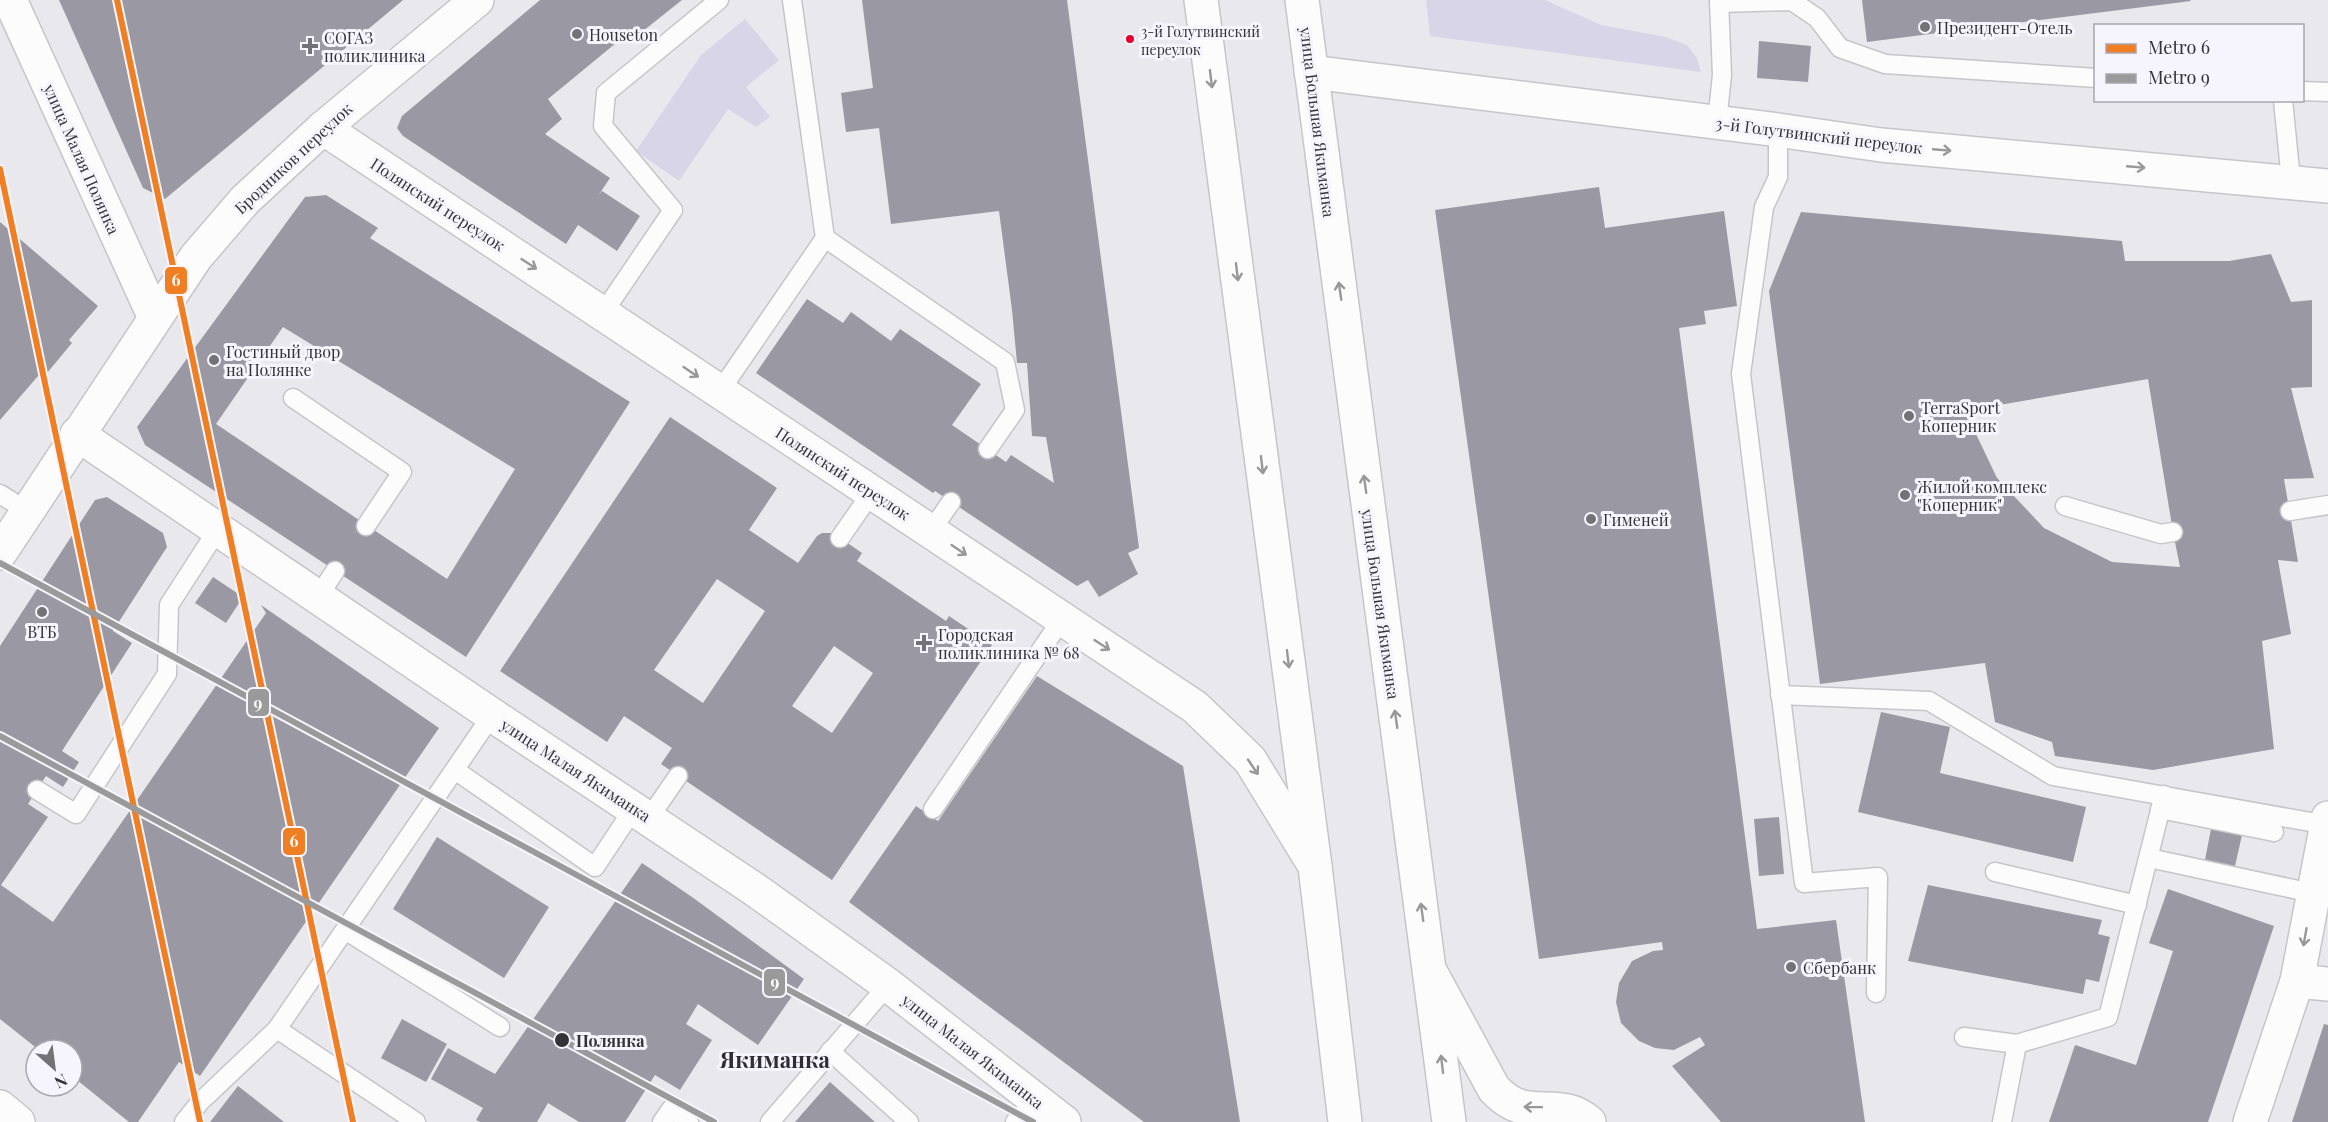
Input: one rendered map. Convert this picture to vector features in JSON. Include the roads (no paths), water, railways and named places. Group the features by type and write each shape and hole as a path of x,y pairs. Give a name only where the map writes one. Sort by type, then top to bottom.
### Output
{"street":[{"name":"улица Малая Полянка","path":"10,0 155,318"},
{"name":"Бродников переулок","path":"0,553 196,257 244,200 323,128 477,0"},
{"path":"1201,0 1315,867 1345,1122"},
{"name":"улица Большая Якиманка","path":"1302,0 1429,970 1494,1089 1504,1099 1523,1107 1550,1107 1570,1112 1589,1122"},
{"name":"3-й Голутвинский переулок","path":"1311,72 1717,122 1881,145 2328,186"},
{"name":"Полянский переулок","path":"323,128 1196,707 1250,760 1315,867"},
{"name":"улица Малая Якиманка","path":"77,434 218,529 327,584 492,715 642,813 888,985 1026,1111 1064,1122"},
{"path":"2250,1122 2312,982 2312,893 2327,821"},
{"path":"1429,970 1449,1122"},
{"path":"0,1107 18,1122"}],"lane":[{"path":"603,313 673,210 603,126 606,93 719,0"},
{"path":"720,391 825,238 792,0"},
{"path":"1717,122 1722,75 1719,2 1792,1 1817,18 1839,48 1885,64 2094,78"},
{"path":"2304,91 2328,92"},
{"path":"2283,102 2291,181"},
{"path":"1778,130 1778,177 1764,207 1741,374 1804,883 1878,877 1876,993"},
{"path":"825,238 1005,362 1015,410 987,449"},
{"path":"293,398 402,472 366,526"},
{"path":"840,538 872,492"},
{"path":"0,494 27,512"},
{"path":"931,531 951,502"},
{"path":"2065,506 2161,534 2173,532"},
{"path":"2290,511 2328,506"},
{"path":"37,790 76,814 167,674 169,605 218,529"},
{"path":"933,809 1062,619"},
{"path":"1780,695 1929,701 2053,776 2274,831"},
{"path":"184,1122 200,1102 277,1029 492,715"},
{"path":"455,770 595,867 678,776"},
{"path":"2162,802 2327,821"},
{"path":"1964,1037 2017,1044 2109,1017 2162,802"},
{"path":"2149,858 2312,893"},
{"path":"1995,872 2138,905"},
{"path":"345,930 500,1027"},
{"path":"770,1122 888,985"},
{"path":"277,1029 416,1122"},
{"path":"2002,1122 2017,1044"},
{"path":"830,1051 909,1122"},
{"path":"662,1122 671,1109 689,1122"}],"metro line":[{"name":"6","path":"117,0 353,1122"},
{"name":"6","path":"0,169 200,1122"},
{"name":"9","path":"0,563 1033,1122"},
{"name":"9","path":"0,736 714,1122"}],"place":[{"name":"Президент-Отель","path":"1925,27"},
{"name":"Houseton","path":"577,34"},
{"name":"3-й Голутвинский переулок","path":"1130,39"},
{"name":"СОГАЗ поликлиника","path":"310,46"},
{"name":"Гостиный двор на Полянке","path":"214,360"},
{"name":"TerraSport Коперник","path":"1909,416"},
{"name":"Жилой комплекс \"Коперник\"","path":"1905,495"},
{"name":"Гименей","path":"1591,519"},
{"name":"ВТБ","path":"42,612"},
{"name":"Городская поликлиника № 68","path":"924,643"},
{"name":"Сбербанк","path":"1791,967"},
{"name":"Полянка","path":"562,1040"}],"district":[{"name":"Якиманка","path":"775,1059"}]}
